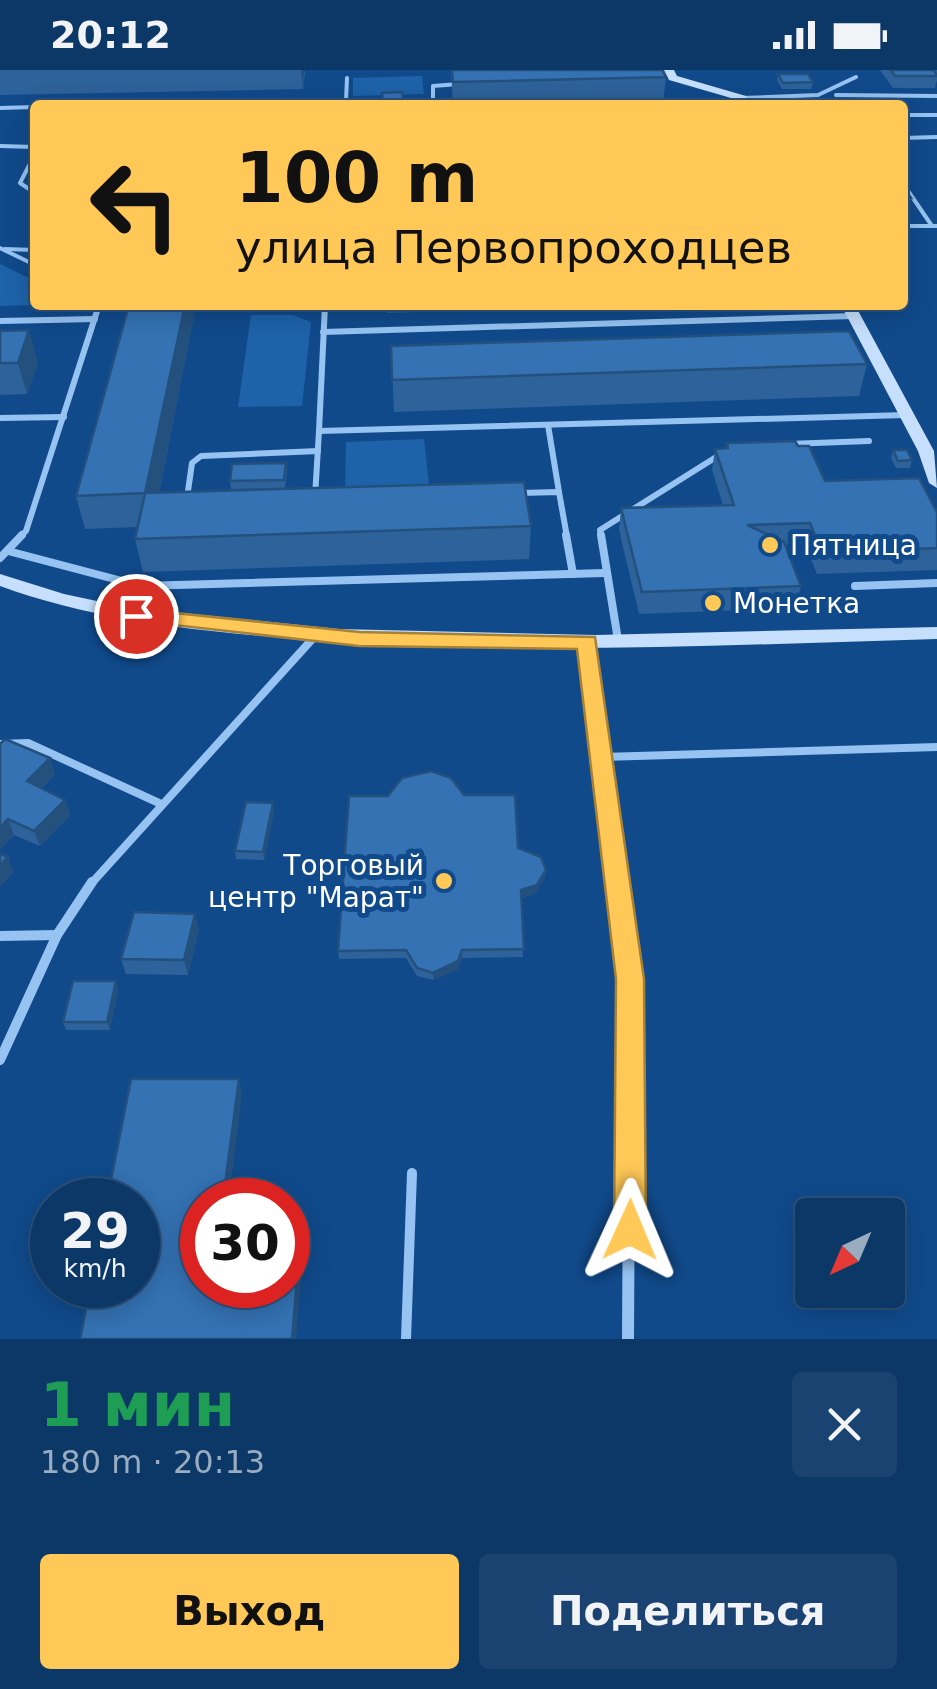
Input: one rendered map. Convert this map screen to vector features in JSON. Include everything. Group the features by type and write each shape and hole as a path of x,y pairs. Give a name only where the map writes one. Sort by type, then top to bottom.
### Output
{"street":[{"path":"671,74 741,100"},
{"path":"851,310 937,483"},
{"path":"0,580 105,611 316,635 422,642 937,633"},
{"path":"587,642 630,979 628,1339"}],"lane":[{"path":"654,79 671,74"},
{"path":"821,95 844,90 856,77"},
{"path":"346,100 347,78"},
{"path":"434,100 435,85 478,83"},
{"path":"757,100 821,95 937,98"},
{"path":"0,108 30,107"},
{"path":"908,115 937,114"},
{"path":"908,138 937,137"},
{"path":"0,146 30,146"},
{"path":"30,164 20,183 30,190"},
{"path":"908,190 934,226"},
{"path":"908,226 934,226"},
{"path":"0,248 30,250"},
{"path":"0,248 30,263"},
{"path":"0,558 26,531 98,310"},
{"path":"314,500 325,310"},
{"path":"323,332 851,310"},
{"path":"0,321 95,319"},
{"path":"319,431 906,414"},
{"path":"0,418 64,417"},
{"path":"548,425 573,574"},
{"path":"783,444 869,441"},
{"path":"618,641 598,536 604,525 734,448"},
{"path":"200,503 186,495 192,463 201,456 318,451"},
{"path":"502,494 559,492"},
{"path":"295,501 333,500"},
{"path":"8,551 141,586 606,573"},
{"path":"856,586 937,582"},
{"path":"0,1060 57,935 99,871 316,635"},
{"path":"0,744 28,743 159,803"},
{"path":"602,757 937,747"},
{"path":"0,936 57,935"},
{"path":"406,1339 412,1174"}],"shaded area":[{"path":"422,76 424,94 353,96 353,78"},
{"path":"0,264 30,279 30,305 0,306"},
{"path":"251,315 293,315 311,322 302,406 238,407"},
{"path":"424,439 430,493 345,494 346,442"}],"building":[{"path":"452,70 662,70 666,77 453,82"},
{"path":"891,70 934,70 937,76 895,76"},
{"path":"778,74 808,74 813,82 783,83"},
{"path":"402,92 403,100 383,100 382,93"},
{"path":"128,310 184,310 145,493 76,496"},
{"path":"29,330 18,363 0,363 0,331"},
{"path":"849,331 867,364 392,380 391,346"},
{"path":"795,441 798,446 809,446 825,481 919,478 937,512 937,548 822,553 810,523 747,525 784,542 801,586 642,592 621,508 734,505 715,449 728,448 727,443"},
{"path":"893,450 907,450 912,460 898,461"},
{"path":"286,463 284,480 230,481 232,464"},
{"path":"524,482 531,526 135,539 145,493"},
{"path":"5,739 50,758 27,781 65,800 34,831 8,819 0,828 0,744"},
{"name":"Торговый центр \"Марат\"","path":"431,771 451,778 464,795 515,795 518,848 541,857 546,870 537,885 521,890 524,949 462,950 458,961 433,973 417,968 406,950 338,951 349,796 388,796 402,778"},
{"path":"246,802 273,803 263,852 235,851"},
{"path":"134,912 195,914 184,960 121,959"},
{"path":"73,981 116,981 107,1022 63,1022"},
{"path":"131,1079 239,1079 226,1178 180,1178 180,1308 295,1308 292,1339 80,1339 86,1308 160,1308 160,1178 111,1178"}],"place":[{"name":"Пятница","path":"770,545"},
{"name":"Монетка","path":"713,603"},
{"name":"Торговый центр \"Марат\"","path":"444,881"}],"route":[{"path":"136,616 359,639 587,642 630,979 630,1230"}]}
